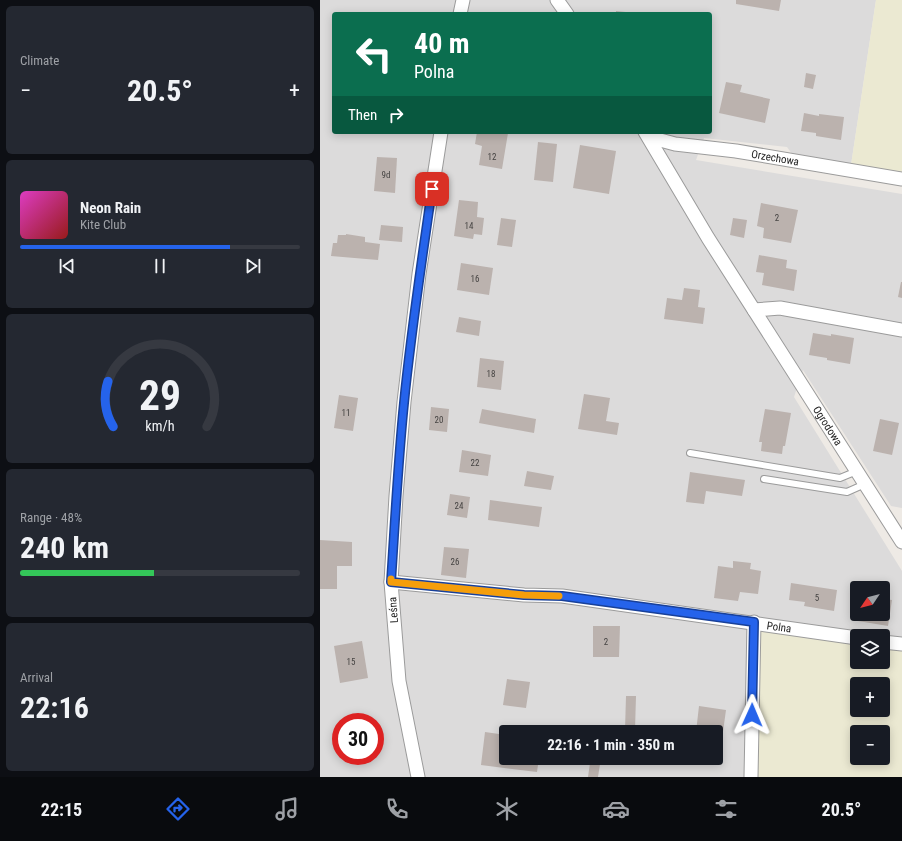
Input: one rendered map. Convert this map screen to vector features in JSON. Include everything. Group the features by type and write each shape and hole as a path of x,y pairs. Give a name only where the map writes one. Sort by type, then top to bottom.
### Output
{"street":[{"path":"460,12 463,0"},
{"path":"557,0 565,12"},
{"name":"Leśna","path":"418,777 399,682 391,582 396,496 404,402 419,274 441,134"},
{"name":"Orzechowa","path":"647,135 675,144 736,151 902,179"},
{"name":"Ogrodowa","path":"647,135 708,238 902,542"},
{"path":"754,310 780,308 902,330"},
{"name":"Polna","path":"391,582 524,595 562,596 754,622 850,637"},
{"path":"751,777 754,622"},
{"path":"890,643 902,644"}],"lane":[{"path":"690,453 840,478 857,471"},
{"path":"764,479 847,492 865,484"}],"shaded area":[{"path":"320,0 876,0 851,165 792,154 787,147 704,138 696,160 902,194 902,508 891,506 803,370 794,397 902,571 902,638 890,637 890,629 850,629 850,632 762,621 757,777 320,777"},
{"path":"876,0 902,0 902,172 851,165"},
{"path":"759,630 850,643 850,669 890,669 890,649 902,651 902,777 757,777"}],"building":[{"path":"736,0 781,0 779,11 736,4"},
{"path":"806,73 816,75 813,89 804,87"},
{"path":"726,82 742,85 740,92 770,99 765,123 719,113"},
{"path":"804,113 819,116 819,114 844,117 841,140 816,136 816,133 801,131"},
{"path":"477,134 508,134 502,169 479,165 482,146 475,144"},
{"path":"538,142 557,144 553,182 534,180"},
{"path":"580,145 616,151 609,194 573,188"},
{"path":"377,157 397,158 395,193 374,191"},
{"path":"459,200 478,202 477,217 484,218 482,235 474,234 473,239 454,236"},
{"path":"761,203 798,210 791,243 763,238 764,228 757,226"},
{"path":"501,218 516,220 512,247 497,245"},
{"path":"733,218 747,220 744,238 730,235"},
{"path":"381,225 403,227 402,242 379,240"},
{"path":"346,234 365,237 365,242 380,244 378,260 331,256 333,243 337,243 338,235"},
{"path":"759,255 787,260 786,268 797,270 794,291 762,285 764,273 756,272"},
{"path":"461,263 493,268 489,295 457,290"},
{"path":"902,282 902,298 898,297"},
{"path":"684,288 700,290 698,307 705,308 703,324 664,319 667,298 682,300"},
{"path":"459,317 481,321 479,336 456,332"},
{"path":"813,333 854,338 850,364 809,355"},
{"path":"480,358 504,361 501,390 477,387"},
{"path":"584,394 610,398 606,421 619,423 617,435 578,429"},
{"path":"339,395 358,398 353,431 334,428"},
{"path":"431,407 449,409 447,432 429,430"},
{"path":"482,409 536,419 534,433 479,423"},
{"path":"765,409 791,413 785,446 783,446 782,454 761,451 762,442 759,442"},
{"path":"880,419 899,423 892,455 873,451"},
{"path":"462,450 491,455 488,476 459,472"},
{"path":"527,471 554,476 551,490 524,486"},
{"path":"690,472 745,480 742,496 706,491 704,504 686,502"},
{"path":"450,494 470,497 467,518 447,515"},
{"path":"490,500 542,507 539,527 488,520"},
{"path":"320,540 352,542 352,566 337,566 337,589 320,589"},
{"path":"444,547 469,549 466,578 441,575"},
{"path":"733,561 751,563 750,569 761,571 758,594 740,592 738,601 714,598 718,566 733,568"},
{"path":"791,583 837,590 834,611 804,606 805,602 789,600"},
{"path":"890,600 892,600 890,613"},
{"path":"858,621 889,621 888,626"},
{"path":"593,626 620,626 619,657 593,657"},
{"path":"362,641 368,678 340,683 334,646"},
{"path":"507,679 530,682 526,708 503,705"},
{"path":"626,696 636,696 635,725 625,725"},
{"path":"699,706 726,710 723,732 723,725 697,725"},
{"path":"485,732 499,734 499,765 538,765 537,772 481,765"},
{"path":"590,765 600,765 598,777 588,777"}],"slow traffic":[{"path":"391,579 391,582 524,595 559,596"}],"route":[{"path":"432,189 419,274 404,402 396,496 391,582 524,595 562,596 754,622 752,715"}]}
